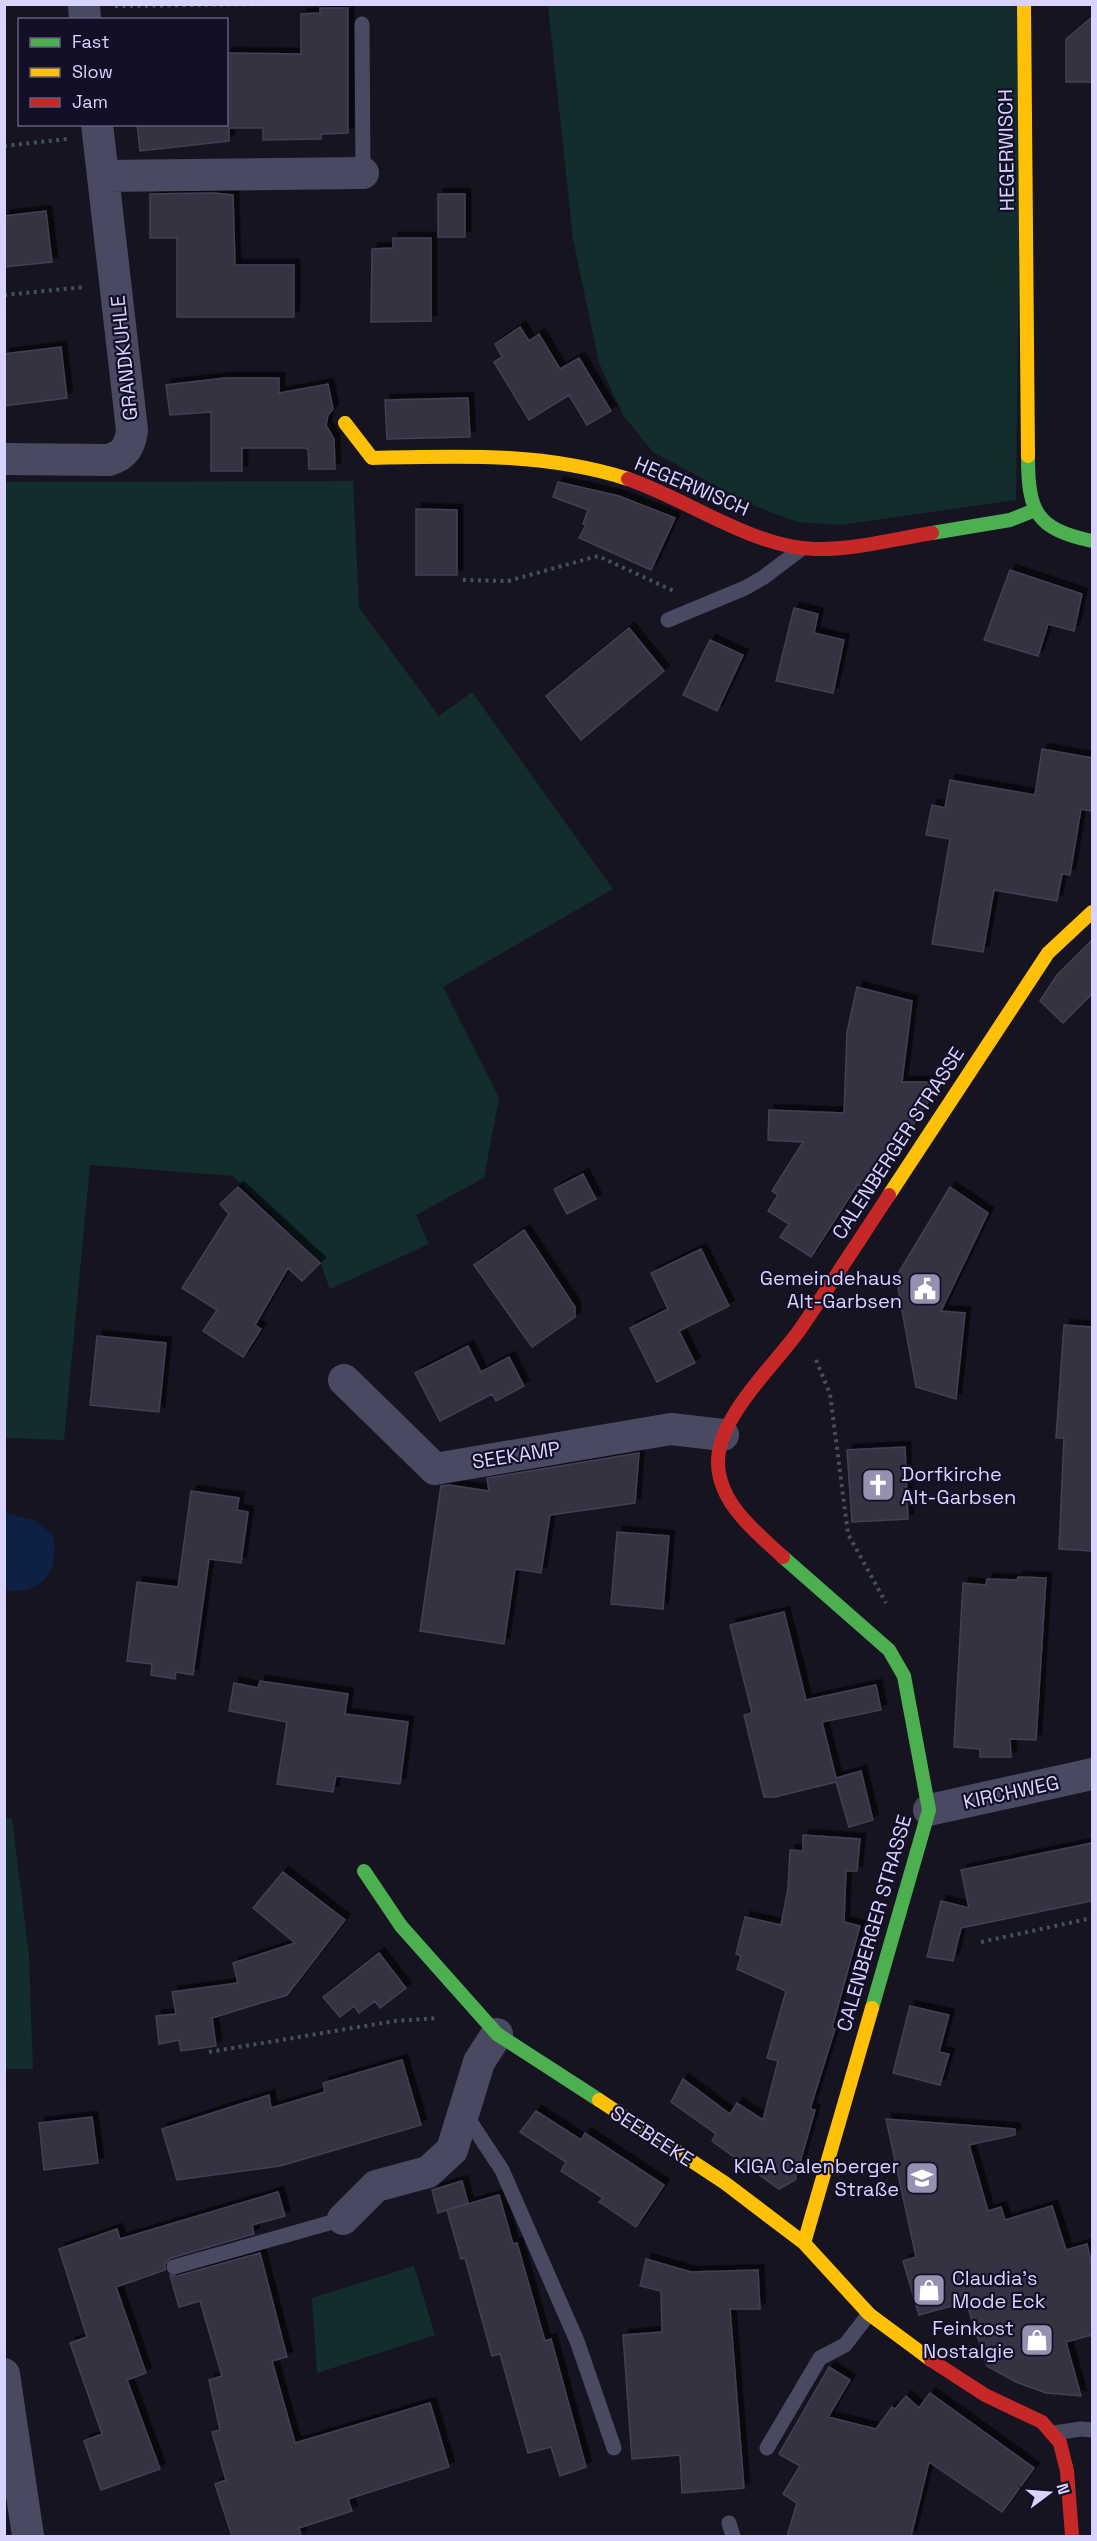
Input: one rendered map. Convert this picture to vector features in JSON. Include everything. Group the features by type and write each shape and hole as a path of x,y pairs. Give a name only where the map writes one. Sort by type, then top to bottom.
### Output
{"street":[{"name":"HEGERWISCH","path":"345,423 372,458 506,456 596,470 627,478 755,534 801,549 821,551 1010,520 1035,510 1028,489 1024,4"},
{"name":"GRANDKUHLE","path":"4,459 96,460 118,457 126,450 130,441 132,430 97,130"},
{"path":"103,176 363,173"},
{"path":"1035,510 1044,524 1064,535 1092,542"},
{"name":"CALENBERGER STRASSE","path":"804,2243 929,1810 904,1676 898,1664 889,1650 750,1527 732,1506 718,1470 718,1452 723,1435 753,1391 800,1330 1048,953 1092,912"},
{"name":"SEEKAMP","path":"344,1380 435,1469 671,1430 723,1435"},
{"name":"KIRCHWEG","path":"929,1810 1092,1774"},
{"name":"SEEBEEKE","path":"364,1870 401,1926 488,2024 725,2183 804,2243"},
{"path":"343,2220 376,2186 428,2172 452,2150 488,2024"},
{"path":"804,2243 870,2314 921,2353 985,2395 1042,2422 1054,2433 1060,2443 1067,2471 1072,2536"},
{"path":"4,2374 28,2536"}],"lane":[{"path":"362,24 363,173"},
{"path":"668,620 764,577 801,549"},
{"path":"463,2111 502,2170 577,2341 614,2448"},
{"path":"174,2267 343,2220"},
{"path":"767,2448 820,2358 845,2345 870,2314"},
{"path":"1054,2433 1081,2428 1092,2430"}],"path":[{"path":"84,10 278,4"},
{"path":"4,146 97,130"},
{"path":"4,295 115,284"},
{"path":"463,580 508,581 598,556 704,605"},
{"path":"800,1330 818,1363 830,1394 848,1534 888,1607"},
{"path":"981,1942 1092,1918"},
{"path":"209,2052 395,2021 488,2024"}],"green space":[{"path":"548,5 1022,5 1016,500 841,525 797,522 752,505 653,452 623,415 599,363 573,239"},
{"path":"353,481 359,608 439,716 472,692 613,889 443,987 499,1098 484,1178 416,1215 429,1244 330,1289 320,1262 233,1176 90,1165 64,1440 5,1438 5,482"},
{"path":"5,1817 12,1819 29,1956 33,2069 5,2069"},
{"path":"414,2266 435,2335 317,2373 312,2298"}],"water":[{"path":"5,1513 34,1520 53,1535 54,1559 46,1577 39,1584 18,1591 5,1590"}],"building":[{"path":"320,8 348,8 348,133 321,134 321,139 263,140 263,128 229,128 229,141 140,151 137,126 228,126 228,53 301,54 301,14 320,13"},
{"path":"1092,17 1092,82 1066,82 1066,39"},
{"path":"150,194 233,195 235,265 294,265 294,317 177,317 177,238 150,238"},
{"path":"438,194 465,194 465,237 438,237"},
{"path":"46,211 52,262 4,267 4,216"},
{"path":"393,238 431,238 431,321 371,322 372,249 393,248"},
{"path":"520,327 529,341 539,334 560,369 579,358 611,411 587,425 569,395 529,420 494,362 502,357 495,344"},
{"path":"61,347 67,398 4,406 4,354"},
{"path":"225,378 279,378 279,393 328,384 333,409 328,415 326,425 334,439 335,469 309,469 308,450 305,448 242,448 242,471 211,471 211,412 170,415 166,385"},
{"path":"468,398 470,437 387,439 385,400"},
{"path":"558,482 619,496 675,518 651,570 579,538 586,525 583,524 588,510 553,497"},
{"path":"416,509 457,510 457,575 416,575"},
{"path":"1010,570 1082,594 1074,631 1048,624 1038,656 984,640"},
{"path":"794,608 818,614 814,633 844,640 833,693 776,681"},
{"path":"629,628 664,671 581,740 546,696"},
{"path":"710,640 743,655 717,711 683,695"},
{"path":"1042,749 1092,758 1092,811 1081,809 1070,875 1062,874 1057,901 994,890 983,952 932,944 950,839 926,835 932,805 945,808 950,780 1035,795"},
{"path":"1092,940 1092,994 1063,1023 1040,1001 1057,975"},
{"path":"857,987 912,1001 902,1082 931,1082 931,1098 869,1192 858,1184 811,1257 780,1237 789,1224 768,1211 778,1195 772,1191 803,1142 768,1140 769,1110 844,1113 847,1032"},
{"path":"583,1174 596,1199 567,1214 554,1189"},
{"path":"238,1187 320,1263 302,1281 288,1268 255,1325 261,1329 243,1357 203,1331 217,1310 182,1288 229,1214 220,1204"},
{"name":"Gemeindehaus Alt-Garbsen","path":"950,1187 988,1213 941,1311 965,1313 956,1399 916,1387 896,1277"},
{"path":"524,1230 575,1307 575,1317 532,1347 474,1265"},
{"path":"701,1249 729,1306 679,1331 695,1363 657,1382 630,1328 668,1309 651,1273"},
{"path":"1064,1325 1092,1327 1092,1551 1059,1549 1064,1438 1056,1438"},
{"path":"97,1336 166,1343 159,1412 90,1405"},
{"path":"468,1346 481,1372 509,1357 524,1386 496,1401 492,1394 440,1421 415,1373"},
{"name":"Dorfkirche Alt-Garbsen","path":"905,1447 908,1519 852,1522 847,1450"},
{"path":"639,1453 635,1503 550,1515 541,1573 515,1569 504,1644 420,1631 441,1486 449,1485 489,1491 487,1478"},
{"path":"191,1491 239,1498 237,1510 248,1512 241,1563 209,1559 193,1675 176,1672 175,1679 151,1675 152,1664 127,1661 137,1582 178,1587"},
{"path":"617,1532 669,1536 663,1609 611,1604"},
{"path":"1018,1577 1046,1578 1036,1740 1010,1739 1011,1757 980,1757 980,1749 954,1747 963,1583 986,1585 987,1579 1017,1580"},
{"path":"784,1612 806,1700 876,1685 881,1710 822,1722 836,1778 861,1771 873,1820 849,1827 836,1782 775,1797 764,1797 744,1715 752,1713 730,1625"},
{"path":"260,1681 348,1694 345,1714 408,1722 400,1784 336,1776 333,1792 277,1784 287,1722 229,1711 234,1683 258,1688"},
{"path":"803,1835 860,1839 857,1871 846,1871 844,1922 860,1926 832,2028 835,2029 810,2109 815,2110 795,2180 779,2189 712,2141 716,2134 671,2102 683,2079 730,2114 737,2103 763,2120 778,2061 767,2058 786,1991 737,1969 741,1956 736,1954 745,1917 781,1925 788,1889 790,1850 803,1851"},
{"path":"1092,1843 1092,1901 961,1928 953,1961 927,1957 941,1901 969,1908 961,1870"},
{"path":"283,1872 345,1920 287,1995 212,2018 216,2046 181,2051 179,2040 159,2044 156,2016 176,2014 172,1992 238,1983 233,1963 295,1943 253,1908"},
{"path":"379,1953 406,1988 380,2008 375,2001 359,2013 354,2006 340,2017 323,1997"},
{"path":"910,2006 949,2015 939,2052 949,2054 940,2085 893,2073"},
{"path":"402,2060 421,2125 280,2166 177,2180 162,2129 269,2095 271,2108 325,2092 323,2083"},
{"path":"536,2111 581,2140 585,2133 664,2185 636,2227 599,2202 603,2198 561,2171 566,2162 520,2132"},
{"path":"92,2117 98,2163 44,2170 39,2123"},
{"path":"886,2119 1015,2129 1015,2135 969,2145 988,2211 1001,2207 1005,2220 1052,2206 1066,2250 1087,2244 1092,2266 1092,2335 1066,2342 1081,2396 1046,2393 1016,2382 987,2366 966,2302 919,2315 903,2261 916,2257"},
{"path":"462,2181 468,2203 438,2213 432,2190"},
{"path":"278,2192 285,2216 252,2225 254,2234 171,2258 165,2264 165,2270 116,2287 146,2373 127,2380 160,2469 101,2490 84,2441 102,2434 70,2343 87,2337 59,2249 117,2229 120,2239"},
{"path":"499,2195 513,2244 517,2243 545,2341 551,2339 586,2467 560,2476 551,2447 528,2453 500,2354 492,2356 465,2258 461,2259 447,2210"},
{"path":"260,2253 287,2357 272,2361 295,2443 430,2403 449,2467 348,2499 352,2511 299,2528 301,2536 232,2536 215,2484 226,2480 212,2432 220,2430 209,2380 222,2376 200,2301 179,2307 170,2275 177,2276"},
{"path":"646,2259 691,2272 758,2270 760,2309 730,2309 744,2488 682,2493 680,2455 632,2459 623,2335 662,2332 661,2291 640,2286"},
{"path":"829,2367 850,2380 828,2417 876,2429 892,2407 895,2409 906,2396 919,2408 930,2393 1034,2468 1002,2512 929,2462 911,2536 787,2536 797,2503 783,2494 800,2466 779,2454"}],"traffic: fast":[{"path":"1028,456 1030,491 1039,515 1058,531 1092,541"},
{"path":"932,533 1010,520 1035,510"},
{"path":"783,1557 889,1650 904,1676 929,1810 872,2008"},
{"path":"364,1871 401,1926 497,2034 599,2100"}],"traffic: slow":[{"path":"1024,4 1028,456"},
{"path":"345,423 372,458 469,457 533,460 596,470 628,479"},
{"path":"889,1195 1048,953 1092,912"},
{"path":"804,2243 872,2008"},
{"path":"599,2100 725,2183 804,2243 869,2314 931,2360"}],"traffic: jam":[{"path":"628,479 743,531 791,546 815,549 844,548 932,533"},
{"path":"783,1557 740,1516 724,1491 718,1462 721,1445 727,1427 750,1391 801,1328 889,1195"},
{"path":"931,2360 985,2395 1042,2422 1060,2443 1067,2471 1072,2536"}],"place":[{"name":"Gemeindehaus Alt-Garbsen","path":"925,1289"},
{"name":"Dorfkirche Alt-Garbsen","path":"878,1485"},
{"name":"KIGA Calenberger Straße","path":"922,2178"},
{"name":"Claudia's Mode Eck","path":"929,2290"},
{"name":"Feinkost Nostalgie","path":"1037,2340"}]}
